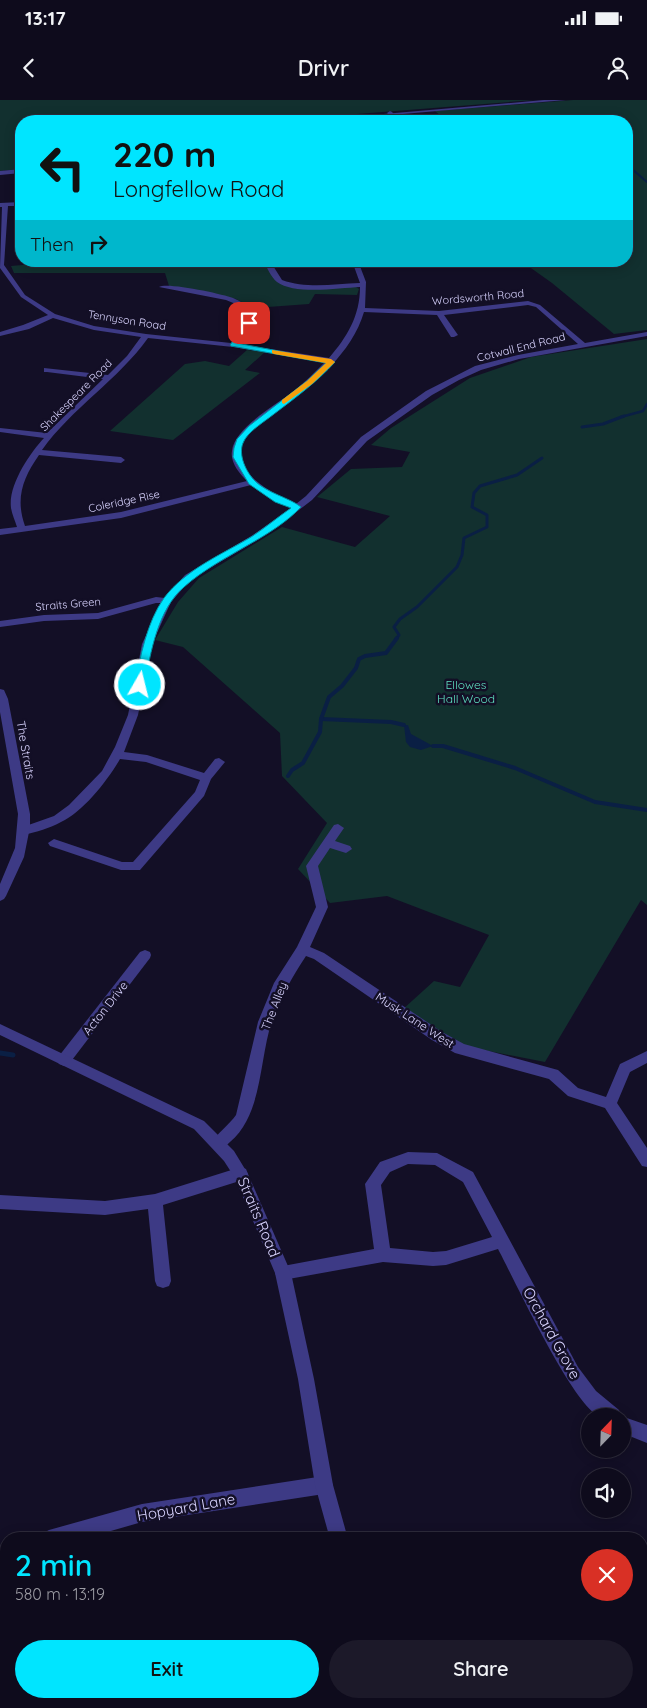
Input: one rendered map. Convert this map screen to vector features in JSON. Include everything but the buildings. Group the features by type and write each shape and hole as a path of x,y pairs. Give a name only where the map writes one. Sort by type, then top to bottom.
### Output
{"street":[{"path":"369,115 563,100"},
{"path":"0,173 15,172"},
{"name":"Tennyson Road","path":"3,205 1,265 4,276 22,296 53,315 94,328 146,336 233,345 331,362"},
{"path":"271,267 278,279 286,283 307,286 363,284"},
{"path":"297,507 278,500 252,482 236,457 239,440 262,418 310,383 331,362 357,326 362,310 363,284 359,267"},
{"path":"154,288 165,286 232,300 245,306 250,312 250,318 233,345"},
{"name":"Wordsworth Road","path":"362,310 439,312 528,303 538,306 582,344"},
{"path":"439,312 451,336 463,335"},
{"path":"0,334 21,329 53,315"},
{"name":"Cotwall End Road","path":"24,831 58,820 73,808 106,774 117,756 134,715 147,644 167,601 188,577 256,537 297,507 364,439 429,393 478,368 518,357 582,344 647,334"},
{"name":"Shakespeare Road","path":"22,529 14,505 20,483 36,452 62,422 128,359 146,336"},
{"path":"46,370 109,377"},
{"path":"0,430 49,436"},
{"path":"36,452 121,460"},
{"name":"Coleridge Rise","path":"0,532 121,515 252,482"},
{"name":"Straits Green","path":"0,624 44,618 98,616 156,600 167,601"},
{"name":"The Straits","path":"0,692 3,699 24,814 24,831"},
{"path":"117,756 147,758 206,778"},
{"path":"54,843 120,866 136,867 200,793 206,778 219,762"},
{"name":"The Alley","path":"219,1143 232,1132 243,1118 266,1022 281,983 303,950 322,907 312,866 338,828"},
{"path":"0,896 21,853 24,831"},
{"path":"327,843 346,849"},
{"name":"Musk Lane West","path":"303,950 319,956 437,1036 460,1049 553,1074 573,1092 610,1104"},
{"name":"Acton Drive","path":"64,1060 145,955"},
{"name":"Straits Road","path":"0,1029 199,1125 219,1143 241,1174 283,1273 306,1379 324,1485 337,1532"},
{"path":"647,1057 625,1068 610,1104 647,1161"},
{"name":"Orchard Grove","path":"383,1255 373,1184 385,1167 408,1158 437,1159 468,1177 572,1373 590,1397 603,1408"},
{"path":"0,1202 105,1208 156,1201 241,1174"},
{"path":"156,1201 163,1281"},
{"path":"283,1273 383,1255 433,1259 446,1258 502,1241"},
{"path":"631,1428 647,1434"},
{"name":"Hopyard Lane","path":"74,1532 142,1513 324,1485"}],"green space":[{"path":"0,100 534,100 344,115 15,115 15,170 0,171"},
{"path":"573,100 647,100 647,330 614,334 529,267 633,267 633,115 440,115 435,111"},
{"path":"11,266 269,267 277,281 304,287 356,287 359,289 357,295 315,294 309,304 268,307 256,310 236,299 169,286 165,273 14,273"},
{"name":"Ellowes Hall Wood","path":"647,339 647,905 641,900 545,1062 458,1045 402,1010 434,981 460,987 489,935 387,896 330,903 298,869 327,823 282,776 280,733 183,647 155,640 178,602 199,578 282,527 355,547 390,516 317,497 351,469 402,467 410,452 371,445 391,428 470,378 531,357"},
{"path":"247,350 265,352 245,370 260,373 173,440 110,431 185,364 205,361 229,366"}],"water":[{"path":"404,725 408,725 411,734 433,746 421,750 410,747 406,742"}],"waterway":[{"path":"633,170 647,182"},
{"path":"622,417 643,411 647,404"},
{"path":"582,427 603,424 622,417"},
{"path":"396,639 399,635 394,627 400,619 417,607 457,567 462,555 464,538 487,527 487,515 472,507 474,493 480,486 517,475 542,458"},
{"path":"321,719 329,697 342,686 356,668 359,659 365,656 386,653 397,638"},
{"path":"288,776 292,770 303,763 320,732 321,719"},
{"path":"321,719 391,722 404,725"},
{"path":"433,746 443,746 515,768 595,802 647,810"},
{"path":"0,1053 13,1055"}],"slow traffic":[{"path":"274,352 331,362 310,383 284,402"}],"route":[{"path":"140,685 147,644 167,601 180,585 188,577 256,537 297,507 265,493 252,482 236,457 237,448 239,440 262,418 310,383 331,362 233,345 249,323"}]}
